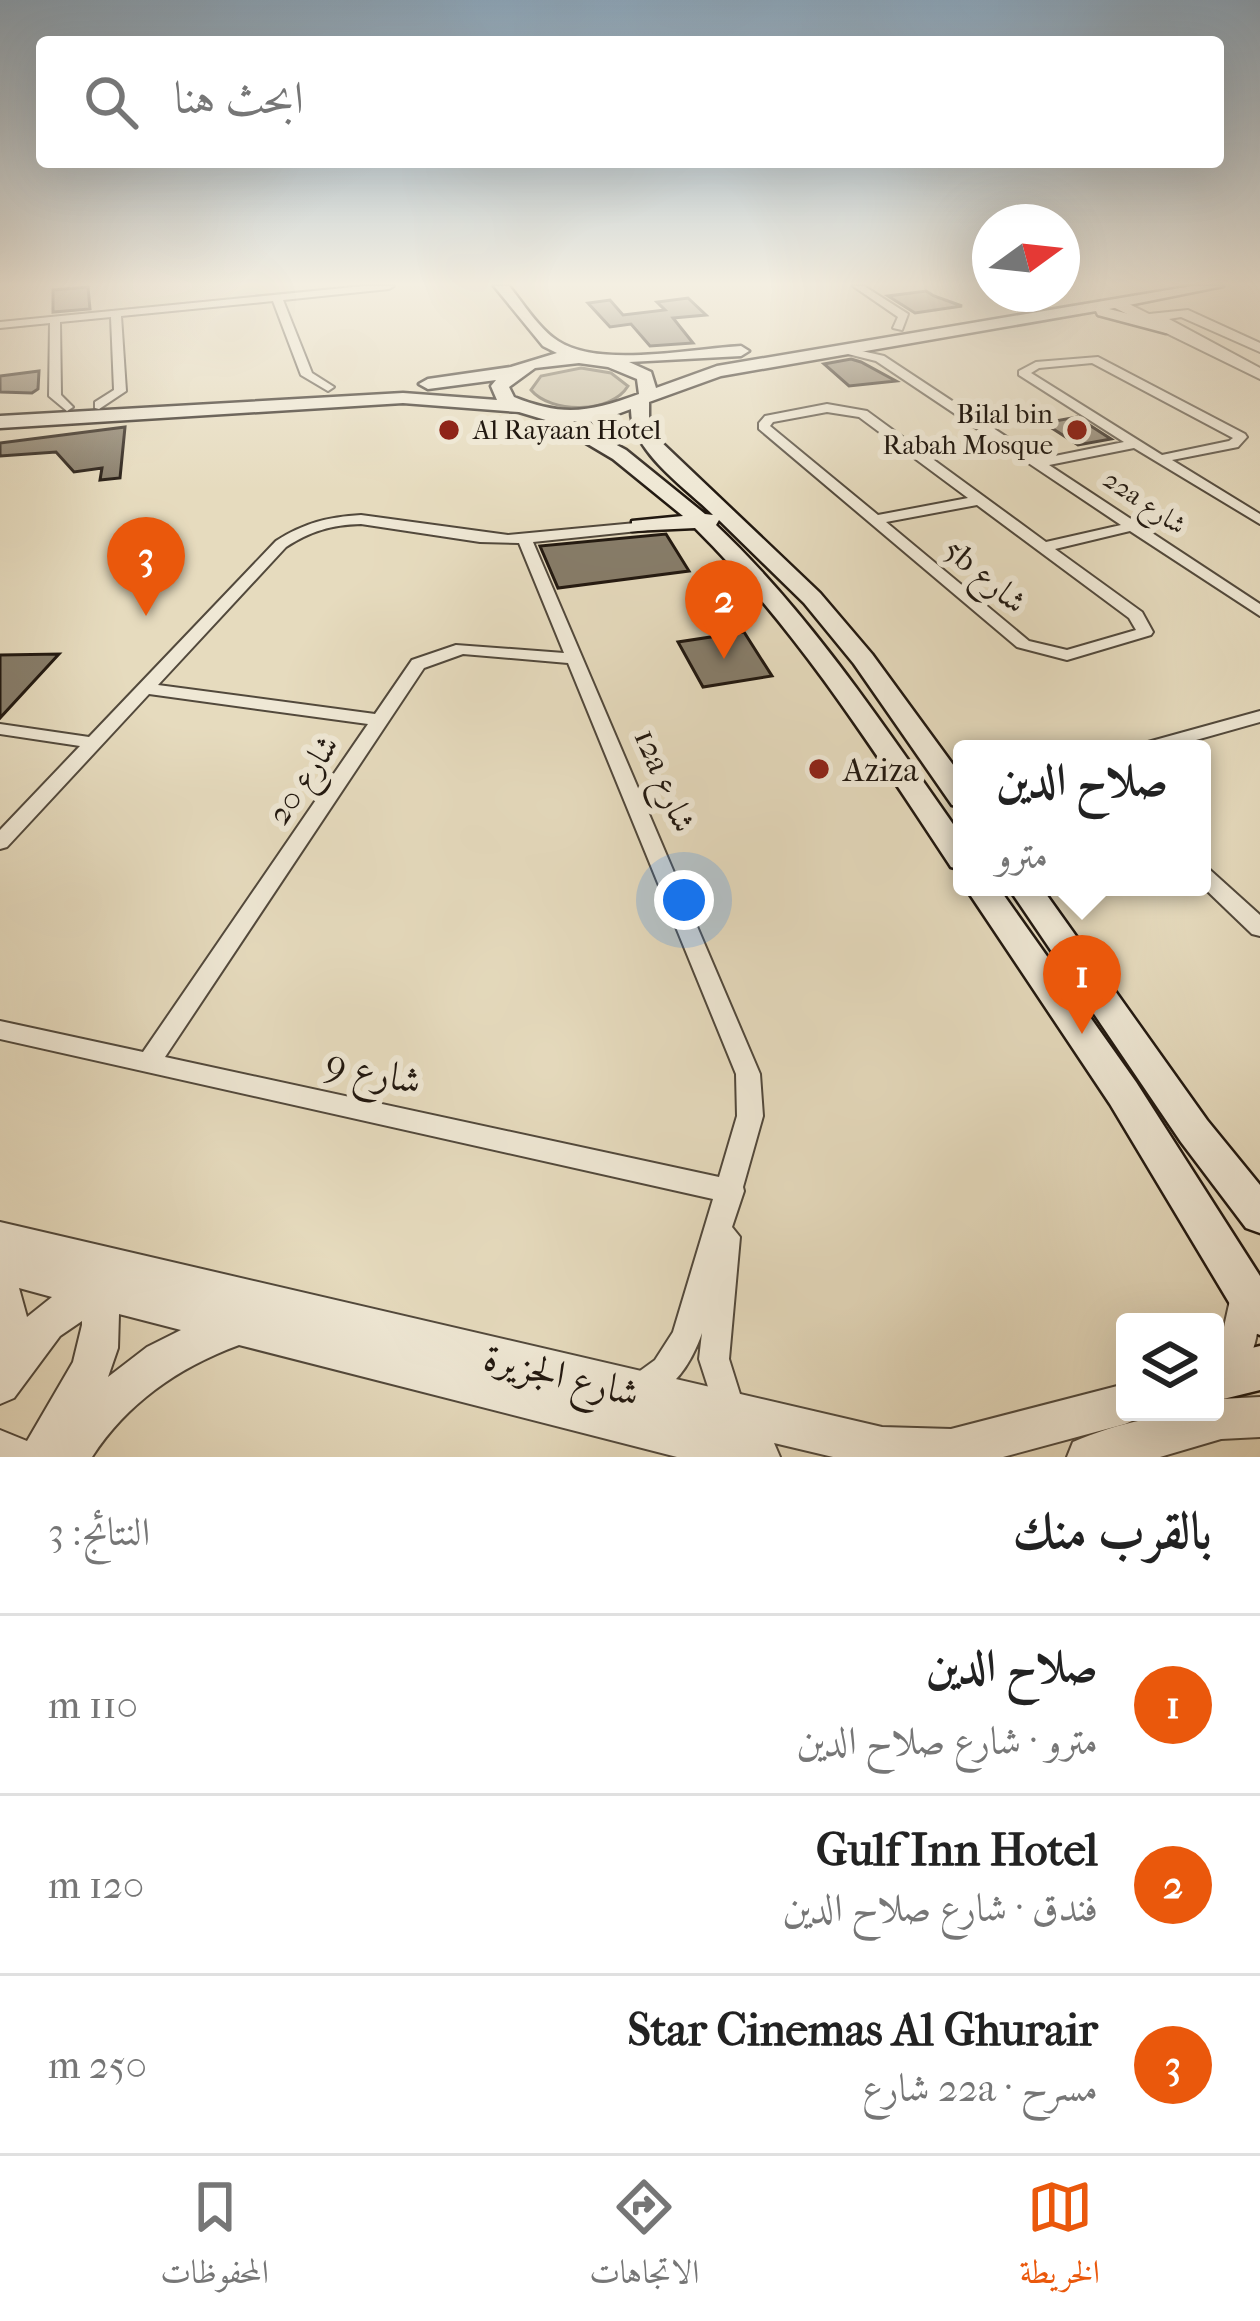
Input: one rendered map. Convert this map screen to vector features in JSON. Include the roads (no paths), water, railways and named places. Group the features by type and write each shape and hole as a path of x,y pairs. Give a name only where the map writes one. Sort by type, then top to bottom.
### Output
{"main road":[{"path":"516,407 501,393 530,354"},
{"path":"575,354 645,376 642,426 659,452 803,588 952,771"},
{"path":"0,409 433,383 587,359 673,354"},
{"path":"543,415 596,416 699,375 821,354"},
{"path":"0,422 428,398 516,407 543,415 600,441 658,481 696,518 813,650 953,847"},
{"path":"304,403 495,414 563,435 658,481"},
{"path":"640,526 696,518 721,524 778,578 803,588"},
{"path":"987,896 1123,1094 1253,1303"},
{"path":"1030,896 1193,1131 1260,1215"},
{"path":"1224,1374 1260,1368"}],"street":[{"path":"55,354 55,396 67,406"},
{"path":"99,405 120,391 118,354"},
{"path":"299,354 307,375 328,387"},
{"name":"22a شارع","path":"886,354 1039,464 1260,611"},
{"path":"1220,354 1260,374"},
{"path":"1233,444 1240,440 1238,434 1094,359 1036,365 1023,373 1260,520"},
{"name":"5b شارع","path":"827,408 858,411 980,500 1136,615 1145,632 1078,654 1032,649 763,423 827,408"},
{"path":"1039,464 1136,444"},
{"path":"1160,458 1233,444 1256,447"},
{"name":"5b شارع","path":"874,520 980,500"},
{"path":"0,842 281,544 303,529 353,520 524,538 640,526"},
{"name":"5b شارع","path":"1044,547 1133,526"},
{"name":"12a شارع","path":"524,538 743,1054 750,1116 731,1191 678,1355 652,1383 634,1392"},
{"name":"شارع 20","path":"148,1063 409,673 446,651 479,649 576,659"},
{"path":"148,689 377,720"},
{"path":"1175,740 1260,716"},
{"path":"0,729 95,743"},
{"path":"1211,882 1260,928"},
{"name":"شارع 9","path":"0,1030 731,1191"},
{"name":"12a شارع","path":"731,1191 714,1360 733,1416"},
{"name":"شارع الجزيرة","path":"0,1239 237,1327 759,1457"},
{"name":"شارع الجزيرة","path":"0,1266 82,1272 372,1328 846,1442 918,1451 982,1444 1116,1407"},
{"path":"0,1384 82,1272 103,1311 102,1338 40,1457"},
{"path":"0,1286 8,1315 0,1348"},
{"path":"1224,1362 1243,1334 1253,1303"},
{"path":"67,1457 103,1408 133,1379 202,1338 237,1327"},
{"path":"1088,1457 1221,1419 1260,1417"},
{"path":"0,1451 14,1457"}],"place":[{"name":"Al Rayaan Hotel","path":"449,430"},
{"name":"Bilal bin Rabah Mosque","path":"1077,430"},
{"name":"Star Cinemas Al Ghurair","path":"146,616"},
{"name":"Gulf Inn Hotel","path":"724,659"},
{"name":"Aziza","path":"819,769"},
{"name":"صلاح الدين","path":"1082,1034"}]}
